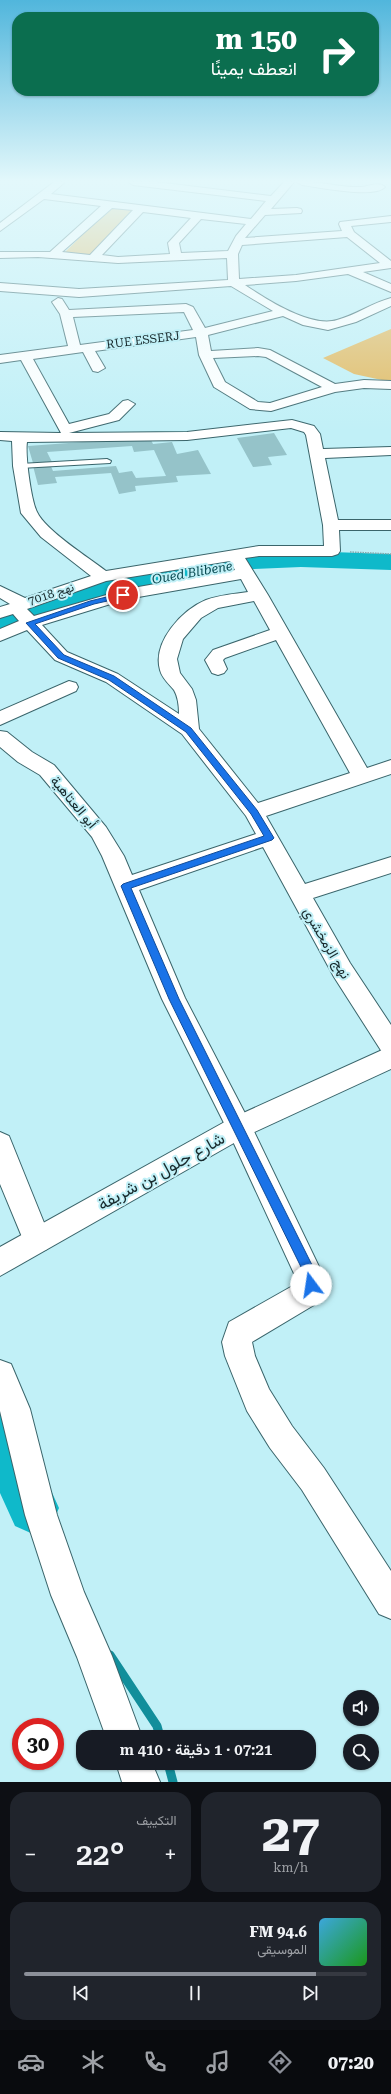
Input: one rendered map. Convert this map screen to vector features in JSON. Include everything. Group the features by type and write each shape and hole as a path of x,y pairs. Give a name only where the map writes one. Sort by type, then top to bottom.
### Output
{"street":[{"path":"233,265 234,283 242,289 285,312 315,325 333,325 391,302"},
{"path":"0,287 50,292 96,293 234,283 389,265"},
{"path":"348,271 391,288"},
{"path":"50,292 66,314 81,349 98,368"},
{"path":"66,314 186,308 189,310 201,333 205,355 219,384 255,406 271,407 333,388 364,384 391,385"},
{"name":"RUE ESSERJ","path":"0,359 201,333 285,312"},
{"path":"205,355 258,352 270,354 333,388"},
{"path":"25,356 66,430"},
{"path":"103,577 47,534 29,513 20,466 19,444 26,438 66,430 114,417 128,404"},
{"path":"0,436 26,438 187,439 281,424 301,425 309,429 313,434 331,525 332,550 259,551 241,563 185,581 92,602 23,613 0,636"},
{"path":"317,454 391,451"},
{"path":"331,525 391,525"},
{"path":"241,563 362,777"},
{"name":"نهج 7018","path":"0,613 23,613 103,577 241,563"},
{"path":"0,591 23,613 61,656 112,678 189,730 254,812 391,767"},
{"path":"189,730 187,698 168,667 172,644 190,617 201,610 212,604 260,595"},
{"path":"218,669 214,660 219,654 281,632"},
{"path":"0,719 69,687"},
{"name":"أبو العتاهية","path":"0,737 21,754 47,770 99,832 113,856 174,999 239,1128 311,1279 309,1292 239,1332 237,1342 240,1356 258,1400 281,1437 313,1479 391,1602"},
{"name":"نهج الزمخشري","path":"254,812 342,970 391,1044"},
{"path":"126,886 269,838"},
{"path":"299,894 391,865"},
{"name":"شارع جلول بن شريفة","path":"0,1262 239,1128 391,1057"},
{"path":"0,1144 12,1180 37,1240"},
{"path":"0,1375 16,1409 41,1515 63,1581 121,1730"},
{"path":"137,1770 141,1782"}],"lane":[{"path":"20,466 107,461"}],"path":[{"path":"332,550 391,554"}],"shaded area":[{"path":"391,329 391,382 354,374 323,358"}],"building":[{"path":"274,433 287,455 268,457 272,465 253,467 237,438"},
{"path":"137,438 138,441 151,440 153,444 172,442 177,454 198,450 211,474 176,476 178,482 135,486 136,491 119,494 111,473 55,477 57,483 38,485 33,466 50,464 53,471 116,466 119,473 132,471 136,478 166,476 154,450 134,452 132,446 47,452 52,462 33,463 28,446"}],"waterway":[{"name":"Oued Blibene","path":"0,628 83,595 124,584 254,561 301,559 391,562"},
{"path":"0,1436 33,1508"},
{"path":"110,1655 157,1726 158,1730"},
{"path":"170,1770 173,1782"}],"route":[{"path":"123,595 92,602 30,623 61,656 112,678 189,730 254,812 269,838 126,886 147,939 174,999 309,1271 311,1285"}]}
